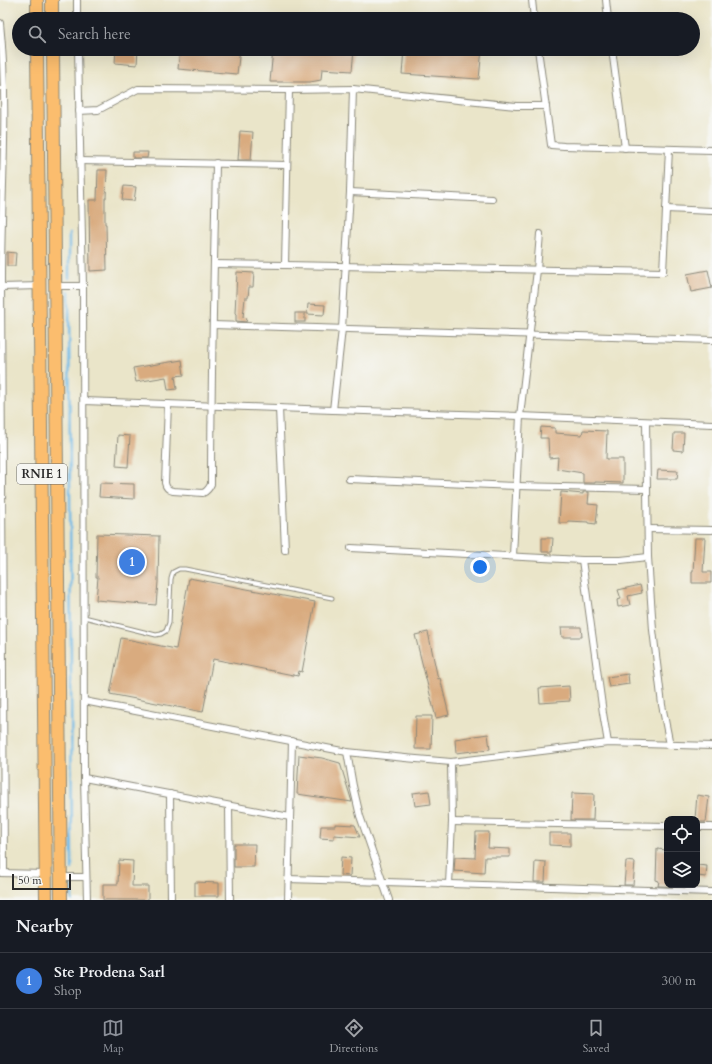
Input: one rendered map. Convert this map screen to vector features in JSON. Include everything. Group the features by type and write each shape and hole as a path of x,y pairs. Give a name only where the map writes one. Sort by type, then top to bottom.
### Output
{"highway":[{"path":"36,0 37,12"},
{"path":"52,0 52,12"},
{"name":"RNIE 1","path":"37,56 46,900"},
{"name":"RNIE 1","path":"52,56 60,900"}],"street":[{"path":"77,0 77,12"},
{"path":"532,0 533,12"},
{"path":"606,0 607,12"},
{"path":"0,23 4,90 1,279 2,873 45,874"},
{"path":"78,56 83,286 84,778 86,900"},
{"path":"539,56 551,144 564,146 712,150"},
{"path":"613,56 625,148"},
{"path":"79,112 98,110 138,89 289,90 353,88 516,106 546,106"},
{"path":"333,410 342,329 350,192 353,88"},
{"path":"285,264 289,90"},
{"path":"214,264 285,264 663,272 669,149"},
{"path":"80,161 288,165"},
{"path":"168,404 166,488 170,491 206,492 210,488 211,484 211,406 216,164"},
{"path":"350,192 492,200"},
{"path":"666,209 712,211"},
{"path":"513,556 520,416 540,234"},
{"path":"2,287 40,286"},
{"path":"55,286 83,286"},
{"path":"213,325 712,340"},
{"path":"84,401 712,424"},
{"path":"279,408 285,550"},
{"path":"646,422 648,557 653,630 662,704 670,745"},
{"path":"349,479 517,486 647,489"},
{"path":"648,529 712,530"},
{"path":"351,548 582,560 621,560 648,557"},
{"path":"582,560 608,743"},
{"path":"84,701 347,752 451,762 608,743 712,746"},
{"path":"288,900 292,741"},
{"path":"347,752 352,786 360,816 389,900"},
{"path":"449,884 452,822 451,762"},
{"path":"84,778 290,817"},
{"path":"170,794 171,900"},
{"path":"229,806 230,900"},
{"path":"452,822 664,826"},
{"path":"700,827 712,827"},
{"path":"60,877 86,877"},
{"path":"288,879 712,892"}],"lane":[{"path":"84,617 156,636 161,634 166,631 169,623 171,579 173,572 178,569 185,569 332,598"}],"building":[{"path":"116,56 138,56 137,65 115,63"},
{"path":"179,56 239,56 237,74 178,69"},
{"path":"272,56 353,56 352,71 322,69 321,80 310,82 270,82"},
{"path":"403,56 481,56 479,79 402,74"},
{"path":"240,131 253,132 251,160 238,160"},
{"path":"133,152 148,152 147,158 133,158"},
{"path":"98,170 107,170 105,224 107,270 90,271 89,200 97,200"},
{"path":"124,186 136,187 134,201 122,200"},
{"path":"7,252 16,253 15,266 7,266"},
{"path":"708,270 712,288 691,292 687,274"},
{"path":"237,272 254,273 253,287 249,287 248,298 245,298 243,317 247,318 246,322 236,321"},
{"path":"308,304 325,305 324,315 307,314"},
{"path":"295,313 305,313 305,322 295,322"},
{"path":"182,360 184,375 175,376 177,389 168,390 166,377 136,382 133,368"},
{"path":"541,427 555,428 555,433 582,435 583,430 607,431 606,459 623,459 623,483 583,483 583,473 557,469 558,457 549,458 548,438 540,438"},
{"path":"674,433 684,433 683,451 673,450"},
{"path":"118,435 130,436 128,467 116,466"},
{"path":"658,470 678,471 677,479 657,479"},
{"path":"100,483 134,484 134,499 99,497"},
{"path":"561,492 583,494 583,492 589,492 588,504 598,505 596,524 568,521 568,523 559,523"},
{"path":"97,534 159,536 156,605 96,600 98,577 96,577"},
{"path":"542,538 553,538 552,552 542,552"},
{"path":"695,538 705,538 703,572 711,572 711,583 692,583"},
{"path":"189,578 315,602 302,672 299,671 298,676 213,659 203,712 110,694 121,638 176,649"},
{"path":"640,585 642,593 628,596 630,605 618,607 617,600 621,599 618,590"},
{"path":"561,627 581,627 582,637 562,637"},
{"path":"428,632 438,679 440,678 449,715 436,718 415,635"},
{"path":"628,674 629,684 609,687 607,677"},
{"path":"569,686 570,701 540,703 539,688"},
{"path":"416,716 432,716 431,749 415,749"},
{"path":"488,734 490,749 456,753 455,739"},
{"path":"299,755 322,758 340,763 352,802 297,794"},
{"path":"429,791 431,804 415,806 413,793"},
{"path":"572,793 594,794 593,820 571,820"},
{"path":"697,795 709,797 706,822 700,822 700,816 695,816"},
{"path":"335,824 355,825 360,837 334,835 334,839 320,838 321,826 335,826"},
{"path":"476,832 489,832 488,848 510,849 510,857 485,857 484,873 454,871 455,857 475,858"},
{"path":"549,833 570,833 570,846 549,845"},
{"path":"234,844 255,844 254,867 234,867"},
{"path":"657,849 664,850 664,886 658,886 659,881 656,880"},
{"path":"341,857 351,858 350,876 340,875"},
{"path":"119,860 133,861 132,886 148,886 148,900 103,900 103,884 118,884"},
{"path":"535,861 546,862 545,882 534,882"},
{"path":"626,861 635,862 633,885 624,885"},
{"path":"700,865 707,866 706,877 700,876"},
{"path":"195,882 219,883 219,896 195,896"}],"waterway":[{"path":"69,234 69,278"},
{"path":"69,292 72,869"},
{"path":"72,883 72,900"}],"place":[{"name":"Ste Prodena Sarl","path":"132,562"}]}
